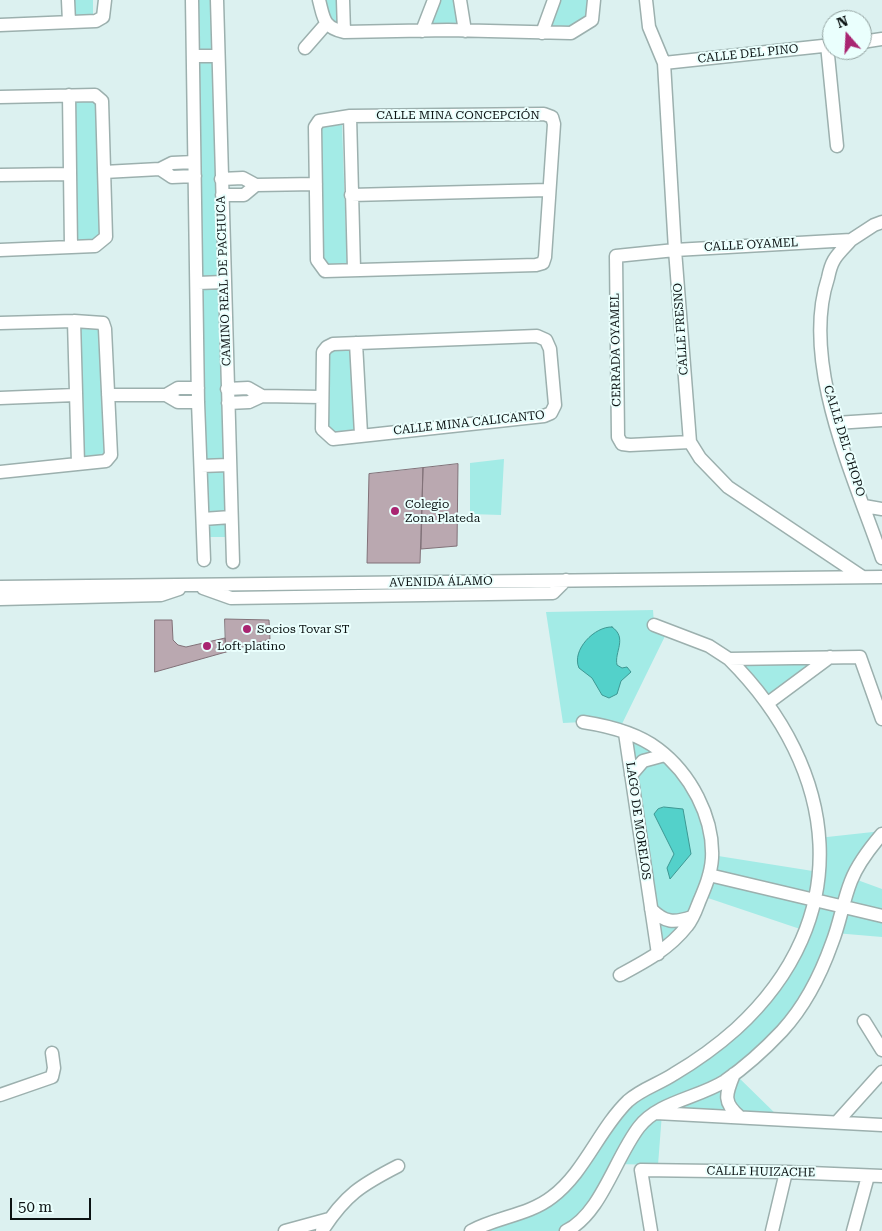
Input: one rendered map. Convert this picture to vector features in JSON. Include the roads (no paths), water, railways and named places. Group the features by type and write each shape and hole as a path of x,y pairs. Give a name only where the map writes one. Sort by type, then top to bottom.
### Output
{"street":[{"path":"68,0 69,22"},
{"path":"0,25 96,22 103,17 105,0"},
{"name":"CAMINO REAL DE PACHUCA","path":"192,0 198,283 198,402 204,560"},
{"name":"CAMINO REAL DE PACHUCA","path":"217,0 233,562"},
{"path":"319,0 326,24 332,29 344,32 466,31 542,33 571,33 592,20 594,0"},
{"path":"343,0 344,32"},
{"path":"422,31 434,0"},
{"path":"460,0 466,31"},
{"path":"542,33 554,0"},
{"name":"CALLE FRESNO","path":"646,0 649,27 664,63 675,250 690,442"},
{"path":"305,48 326,24"},
{"name":"CALLE DEL PINO","path":"664,63 822,46"},
{"path":"194,56 218,56"},
{"path":"830,60 836,146"},
{"path":"70,95 69,174 71,247"},
{"path":"0,97 95,95 102,101 106,237 95,246 0,250"},
{"name":"CALLE MINA CONCEPCIÓN","path":"544,114 552,117 554,124 548,190 545,257 543,263 536,265 325,271 317,260 315,127 319,121 326,118 350,116 544,114"},
{"path":"350,116 354,269"},
{"path":"104,172 160,170 172,163 194,162"},
{"path":"160,170 172,177 195,176"},
{"path":"0,175 69,174"},
{"path":"222,179 243,178 256,185 316,184"},
{"path":"222,195 244,195 256,185"},
{"path":"351,195 548,190"},
{"name":"CALLE OYAMEL","path":"616,256 675,250 851,240 882,222"},
{"name":"CALLE DEL CHOPO","path":"851,240 833,260 824,288 820,316 821,361 836,423 882,558"},
{"name":"CERRADA OYAMEL","path":"616,256 618,438 622,444 690,442"},
{"path":"198,283 224,282"},
{"path":"74,321 78,464"},
{"path":"0,323 99,322 105,329 110,455 106,461 0,472"},
{"name":"CALLE MINA CALICANTO","path":"537,336 546,340 550,349 555,405 551,413 544,416 362,434 334,439 322,429 323,352 333,344 356,343 537,336"},
{"path":"356,343 362,434"},
{"path":"108,395 166,395 178,388 198,388"},
{"path":"227,389 248,388 262,396"},
{"path":"0,398 75,395"},
{"path":"166,395 178,402 198,402"},
{"path":"228,403 249,402 262,396 322,397"},
{"path":"836,423 882,420"},
{"path":"690,442 700,458 728,487 861,576"},
{"path":"201,466 230,465"},
{"path":"864,506 882,509"},
{"path":"203,519 232,517"},
{"name":"AVENIDA ÁLAMO","path":"0,587 882,577"},
{"path":"0,599 160,595 195,585"},
{"path":"471,1231 532,1209 552,1197 582,1163 628,1102 641,1091 692,1063 736,1029 770,993 794,956 803,941 815,902 819,883 820,856 816,817 806,775 790,739 768,703 749,679 729,659 709,646 654,624"},
{"path":"768,703 830,657"},
{"path":"729,659 860,657 882,719"},
{"path":"583,722 607,726 625,732 658,748 693,786 711,835 712,858 709,875 692,916 675,940 658,954 620,975"},
{"name":"LAGO DE MORELOS","path":"625,732 658,954"},
{"path":"631,775 643,762 665,756"},
{"path":"566,1231 576,1226 590,1211 639,1127 656,1113 693,1097 734,1073 766,1048 800,1008 822,966 851,881 867,852 882,834"},
{"path":"709,875 843,909 882,916"},
{"path":"651,909 661,919 670,922 692,916"},
{"path":"864,1021 882,1050"},
{"path":"0,1095 52,1077 54,1068 52,1052"},
{"path":"837,1122 882,1072"},
{"path":"734,1073 726,1098 731,1110 740,1117"},
{"path":"656,1113 882,1125"},
{"path":"322,1231 351,1193 398,1166"},
{"name":"CALLE HUIZACHE","path":"651,1231 641,1170 786,1172 882,1176"},
{"path":"772,1231 786,1172"},
{"path":"853,1231 868,1176"},
{"path":"286,1231 330,1219"}],"place":[{"name":"Colegio Zona Plateda","path":"395,511"},
{"name":"Socios Tovar ST","path":"247,629"},
{"name":"Loft platino","path":"207,646"}]}
